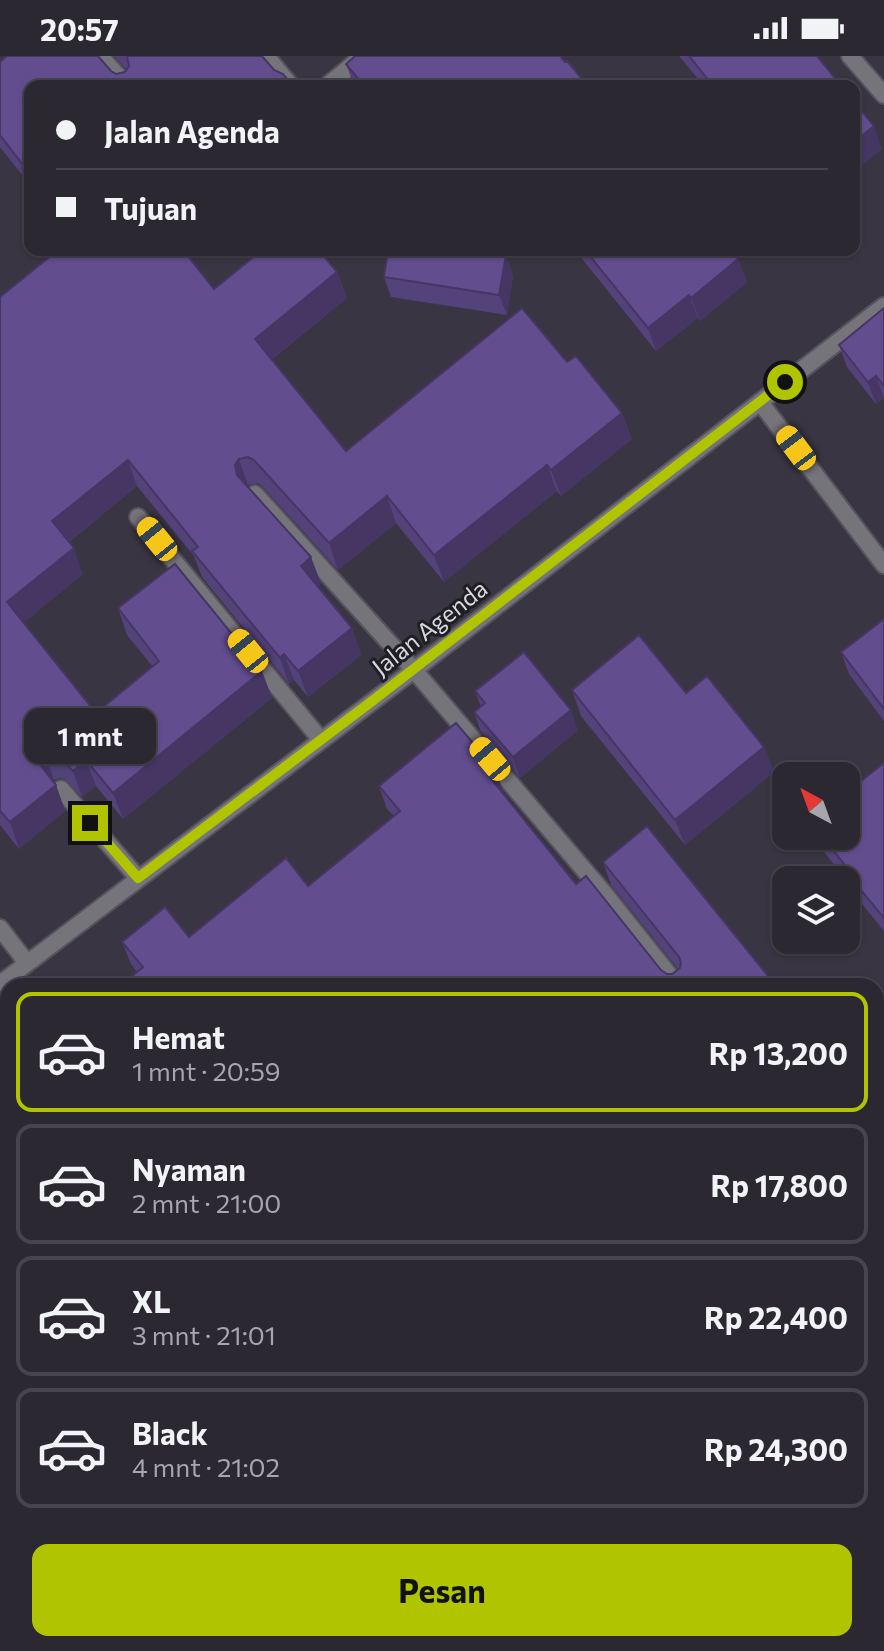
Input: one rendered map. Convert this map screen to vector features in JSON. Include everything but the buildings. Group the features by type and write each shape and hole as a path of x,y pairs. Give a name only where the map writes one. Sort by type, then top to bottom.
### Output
{"street":[{"path":"100,56 122,80"},
{"path":"266,56 286,80"},
{"path":"334,80 363,56"},
{"path":"850,56 884,95"},
{"name":"Jalan Agenda","path":"8,978 414,670 884,306"},
{"path":"760,402 884,565"},
{"path":"255,494 414,670 604,893 672,978"},
{"path":"138,517 321,740"},
{"path":"61,789 138,878"},
{"path":"0,928 27,963"}],"route":[{"path":"90,823 138,878 785,382"}]}
